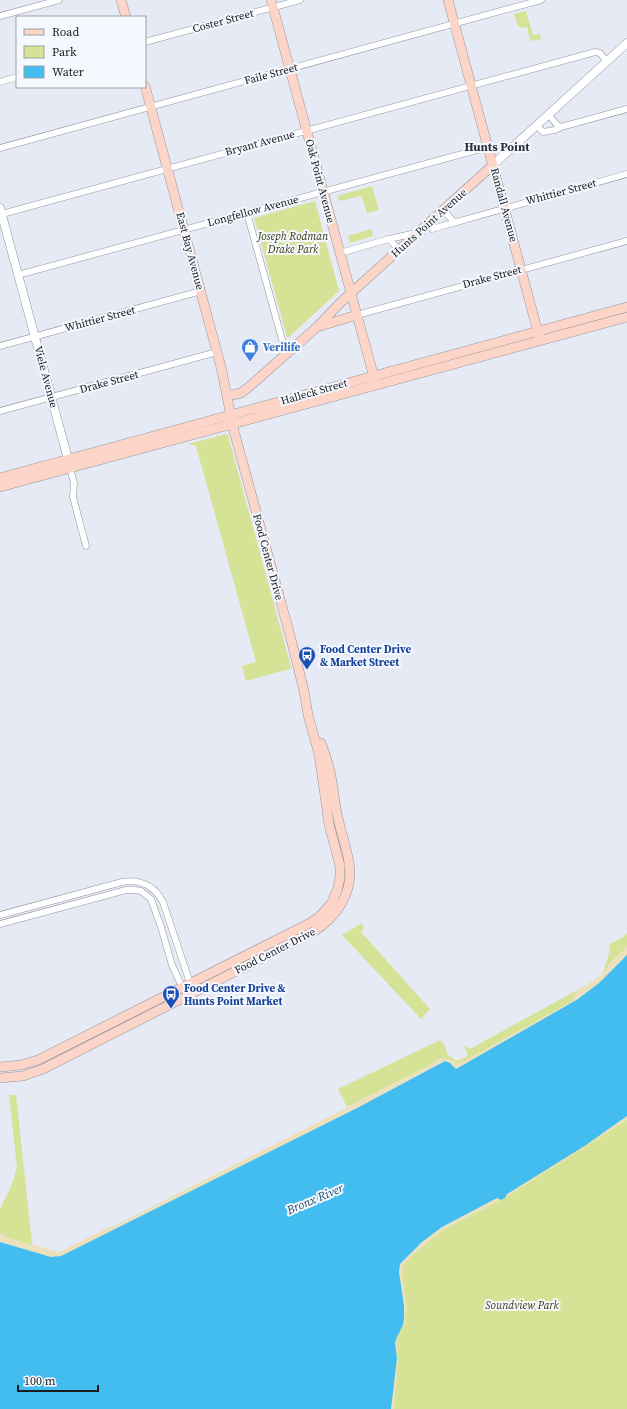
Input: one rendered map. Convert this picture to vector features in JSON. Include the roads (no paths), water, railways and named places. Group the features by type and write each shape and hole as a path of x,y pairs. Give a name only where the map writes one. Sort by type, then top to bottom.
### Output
{"main road":[{"path":"121,0 126,16"},
{"name":"Randall Avenue","path":"448,0 541,341"},
{"name":"Oak Point Avenue","path":"272,4 375,380"},
{"name":"East Bay Avenue","path":"146,88 217,352 231,420"},
{"name":"Hunts Point Avenue","path":"227,396 241,393 250,386 317,327 351,292 493,165"},
{"name":"Halleck Street","path":"0,487 69,464 375,380 538,331 627,307"},
{"path":"317,327 357,315"},
{"name":"Halleck Street","path":"375,380 541,341 627,317"},
{"name":"Food Center Drive","path":"0,1067 21,1065 38,1060 283,936 314,920 331,904 334,897 340,878 340,866 329,824 321,765 291,639 231,420"},
{"name":"Halleck Street","path":"0,478 69,464"},
{"name":"Food Center Drive","path":"0,1078 23,1076 43,1069 313,932 324,925 339,908 348,886 349,862 338,820 332,780 313,714 304,691"},
{"path":"234,972 248,960 283,936"}],"street":[{"path":"0,16 59,0"},
{"name":"Coster Street","path":"146,42 272,4 300,0"},
{"name":"Faile Street","path":"0,148 541,0"},
{"name":"Hunts Point Avenue","path":"493,165 626,44"},
{"name":"Bryant Avenue","path":"1,211 167,168 595,52 600,53 607,62"},
{"path":"0,82 16,77"},
{"path":"537,126 543,132 555,130 627,109"},
{"path":"549,115 557,125 561,127"},
{"name":"Longfellow Avenue","path":"18,276 323,191 488,147"},
{"name":"Whittier Street","path":"427,224 432,229 627,174"},
{"path":"443,210 454,222"},
{"name":"Viele Avenue","path":"1,211 74,483 73,497 86,546"},
{"path":"247,213 286,354"},
{"path":"340,253 389,239 417,233"},
{"path":"389,239 399,250"},
{"name":"Drake Street","path":"357,315 627,240"},
{"name":"Whittier Street","path":"0,346 201,291"},
{"name":"Drake Street","path":"0,411 217,352"},
{"path":"0,915 122,882 131,880 141,882 155,890 163,902 186,985"},
{"path":"0,924 126,890 141,891 151,899 172,965 192,994"}],"water":[{"name":"Bronx River","path":"627,955 627,1116 586,1145 507,1194 505,1198 501,1200 497,1198 442,1227 422,1242 400,1264 399,1272 404,1306 404,1318 403,1325 395,1343 397,1358 391,1409 0,1409 0,1242 51,1257 61,1256 359,1107 445,1061 450,1063 456,1069 578,999 599,983"}],"place":[{"name":"Verilife","path":"250,362"},
{"name":"Food Center Drive & Market Street","path":"307,670"},
{"name":"Food Center Drive & Hunts Point Market","path":"171,1009"}],"district":[{"name":"Hunts Point","path":"497,147"}],"park label":[{"name":"Joseph Rodman Drake Park","path":"293,242"},
{"name":"Soundview Park","path":"522,1305"}]}
